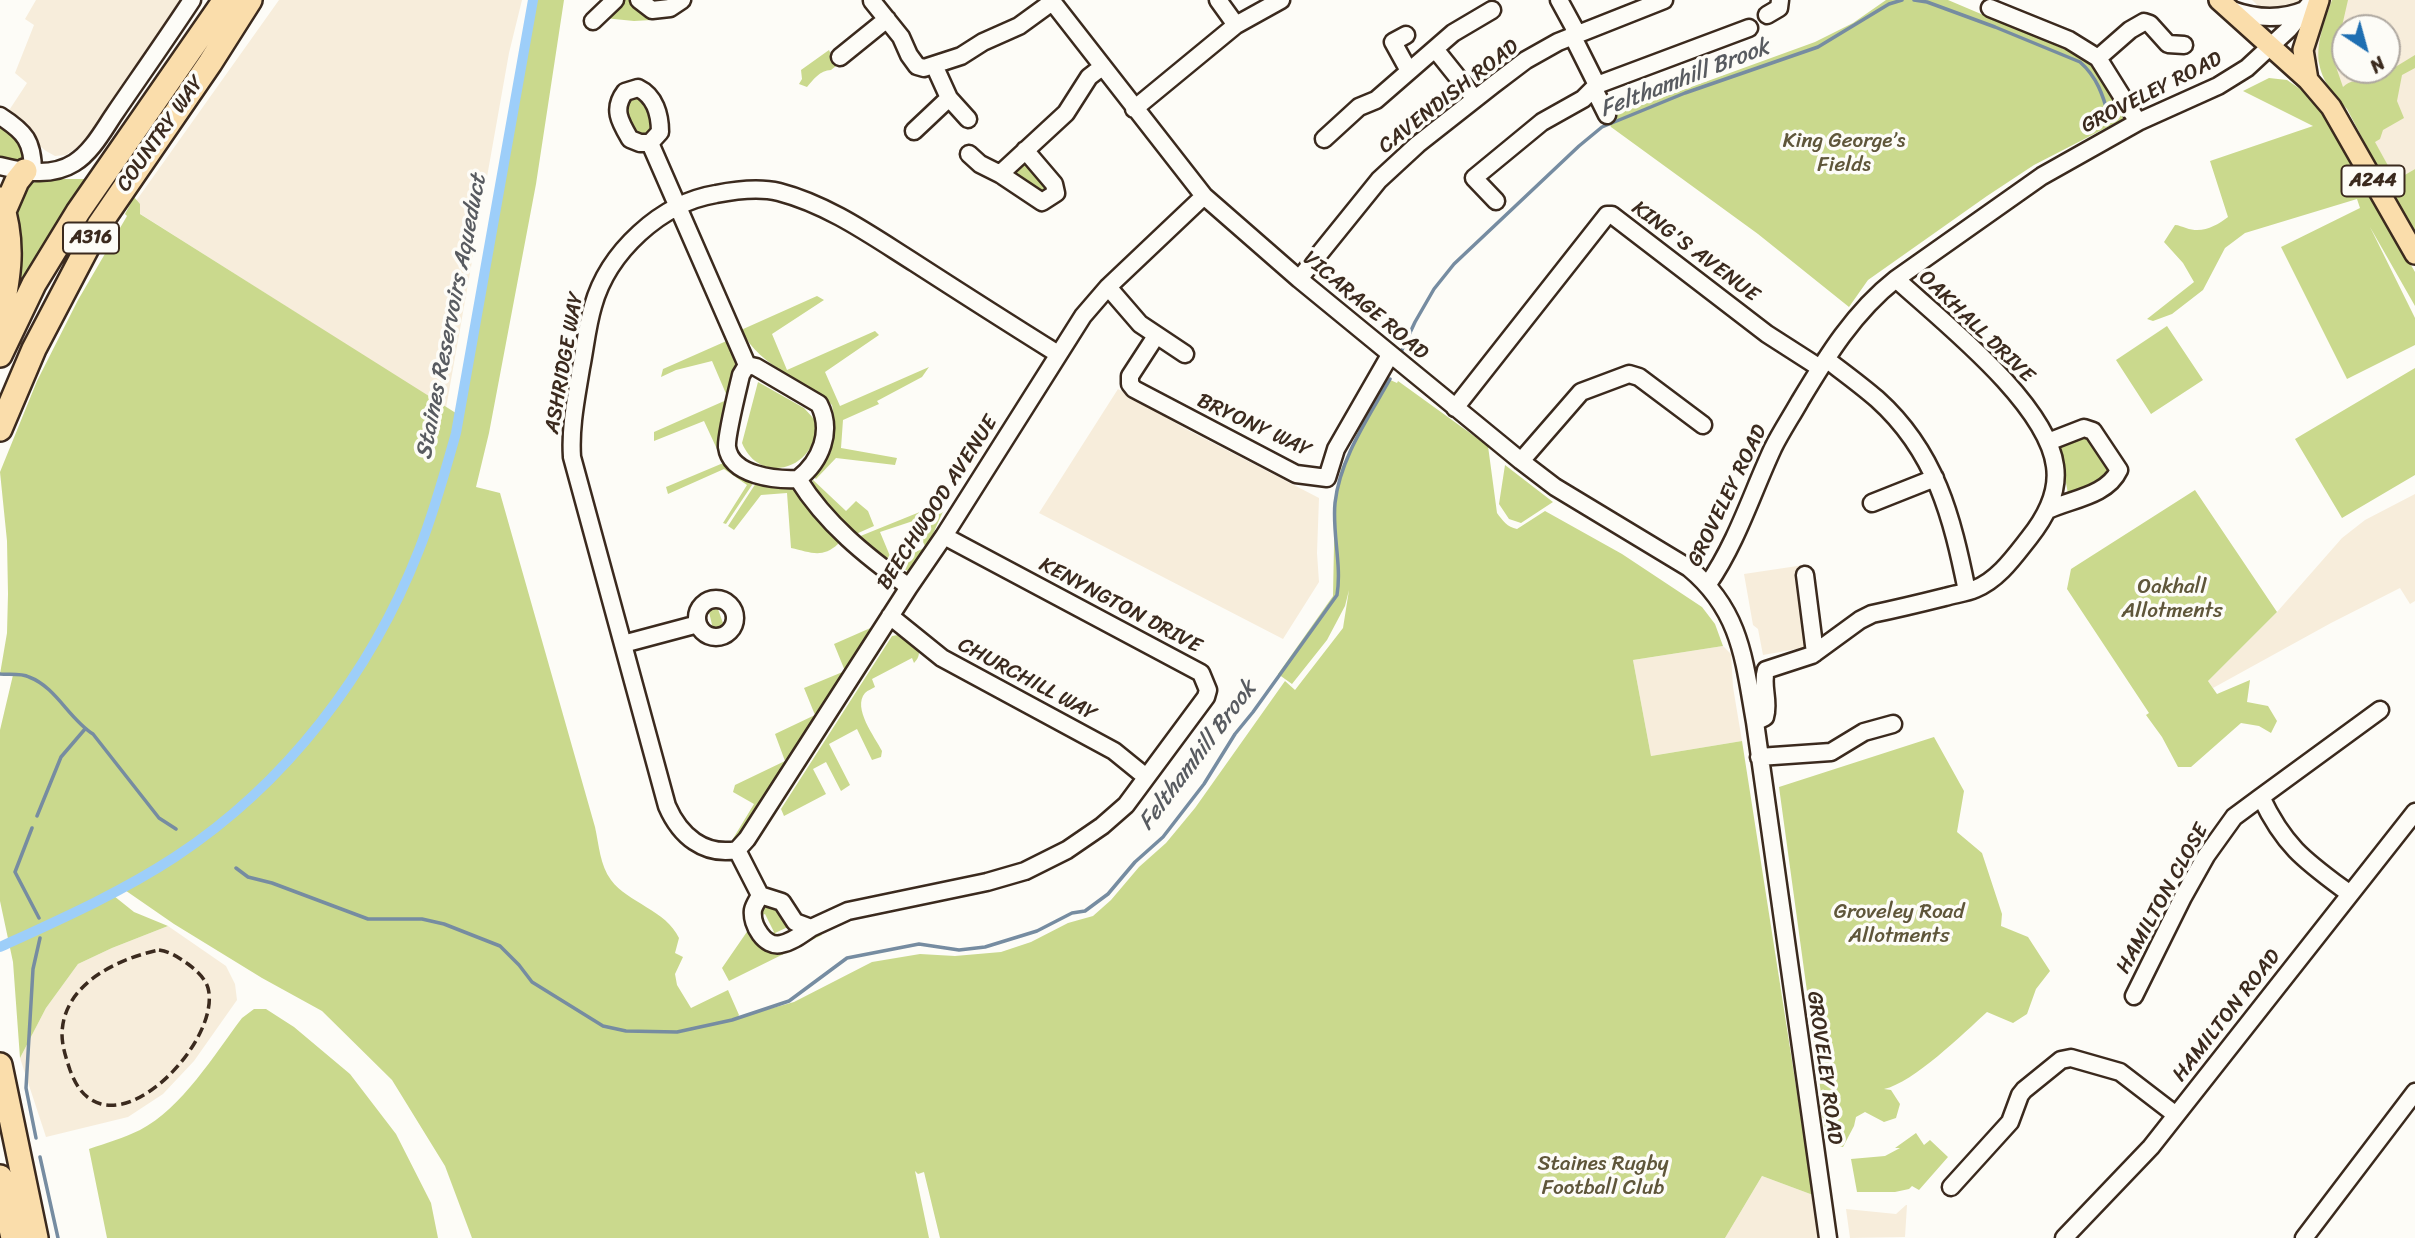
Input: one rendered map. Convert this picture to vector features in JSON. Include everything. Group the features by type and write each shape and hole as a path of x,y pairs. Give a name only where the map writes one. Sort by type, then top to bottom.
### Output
{"highway":[{"name":"COUNTRY WAY","path":"0,355 34,284 78,212 225,0"},
{"name":"A316","path":"210,63 250,0"},
{"name":"A316","path":"210,63 261,0"},
{"name":"COUNTRY WAY","path":"0,429 34,349 99,225 210,63"},
{"path":"0,320 8,285 11,247 2,205 17,181 29,172"},
{"path":"0,1065 36,1238"},
{"path":"0,1177 13,1238"}],"main road":[{"path":"2308,80 2304,50 2313,3"},
{"name":"A244","path":"2224,5 2308,80 2342,124 2415,254"}],"street":[{"path":"0,166 29,172 58,170 73,164 120,105 192,0"},
{"path":"593,21 615,0"},
{"path":"639,0 653,10 670,8 682,0"},
{"path":"1218,0 1236,25"},
{"path":"1133,109 1236,25 1281,0"},
{"path":"1559,0 1607,115"},
{"name":"CAVENDISH ROAD","path":"1299,279 1380,180 1418,144 1526,60 1574,34 1664,0"},
{"path":"1767,15 1779,8 1780,0"},
{"path":"872,1 901,37 917,66 924,68 961,56 983,42 1019,26 1051,1"},
{"name":"VICARAGE ROAD","path":"1051,1 1204,197 1390,355 1521,461 1555,487 1689,568 1708,584"},
{"name":"A244","path":"2224,5 2246,15 2274,18 2294,14 2313,3"},
{"name":"GROVELEY ROAD","path":"1828,1238 1743,652 1724,607 1708,584 1724,560 1774,446 1823,363 1853,319 1874,296 2042,176 2138,122 2247,68 2313,3"},
{"path":"1990,8 2069,40 2098,58 2138,122"},
{"path":"1324,139 1359,107 1376,100 1453,33 1492,10"},
{"path":"840,57 887,19"},
{"path":"2098,58 2130,30 2144,22 2150,24 2168,44 2184,45"},
{"path":"1496,201 1474,178 1542,122 1583,99 1595,87 1749,28"},
{"path":"1406,35 1394,42 1409,71"},
{"path":"1435,49 1475,99"},
{"path":"934,65 949,99 968,119"},
{"path":"1000,174 1066,113 1089,77 1102,67"},
{"path":"914,131 949,99"},
{"path":"0,116 25,135 33,155 29,172"},
{"path":"650,143 747,365"},
{"path":"969,154 980,164 1042,202 1056,193 1054,184 1025,150"},
{"name":"ASHRIDGE WAY","path":"734,850 714,852 687,836 674,822 667,806 572,457 570,430 593,306 620,253 652,224 679,206 703,196 741,190 778,192 818,206 863,230 1058,354"},
{"name":"BEECHWOOD AVENUE","path":"734,850 747,839 1083,316 1108,287 1204,197"},
{"name":"KING'S AVENUE","path":"1455,408 1608,215 1612,215 1767,334 1823,363"},
{"name":"OAKHALL DRIVE","path":"1896,279 2007,381 2048,442 2055,466 2054,492 2045,515"},
{"path":"1108,287 1140,324 1185,354"},
{"name":"BRYONY WAY","path":"1156,336 1130,376 1130,384 1134,389 1296,474 1327,478 1336,449 1390,355"},
{"path":"1823,363 1878,400 1910,433 1935,478 1949,514 1967,592"},
{"path":"747,365 756,367 820,404 825,415 825,443 798,479 764,477 744,470 733,459 727,446 741,375 747,365"},
{"path":"1521,461 1581,392 1629,374 1639,377 1703,425"},
{"path":"1755,722 1765,717 1768,709 1763,680 1766,670 1815,653 1872,614 1976,589 1995,577 2045,515 2064,503 2087,497 2115,480 2119,470 2093,431 2084,428 2048,442"},
{"path":"1872,503 1935,478"},
{"path":"798,479 810,499 830,522 872,560 909,587"},
{"name":"KENYNGTON DRIVE","path":"734,850 760,895 754,908 754,919 764,938 770,943 780,945 848,911 987,882 1025,871 1067,850 1102,826 1126,805 1206,697 1208,690 1201,673 944,536"},
{"path":"1805,575 1815,653"},
{"name":"CHURCHILL WAY","path":"890,616 942,658 1114,751 1146,777"},
{"path":"622,644 698,624"},
{"name":"HAMILTON CLOSE","path":"2134,995 2206,856 2234,817 2380,711"},
{"path":"1759,757 1831,751 1864,732 1893,724"},
{"path":"2261,797 2276,827 2289,845 2350,894"},
{"name":"HAMILTON ROAD","path":"2064,1238 2143,1155 2176,1115 2415,811"},
{"path":"760,895 782,902 795,922 811,928"},
{"path":"1951,1187 1960,1168 2010,1122 2024,1090 2061,1060 2071,1058 2120,1072 2176,1115"},
{"path":"2304,1238 2415,1092"}],"shaded area":[{"path":"36,0 183,0 139,68 89,135 66,155 55,156 46,151 4,118 27,83 15,73 34,25 25,19"},
{"path":"279,0 522,0 509,53 446,408 131,208"},
{"path":"2252,0 2415,0 2415,169 2396,180 2340,84 2401,84 2401,14 2331,14 2331,75"},
{"path":"1118,389 1184,428 1319,498 1319,582 1283,639 1039,513"},
{"path":"2415,494 2415,601 2410,604 2400,588 2213,688 2208,681 2277,612 2342,538 2365,520"},
{"path":"1804,565 1814,646 1763,655 1758,629 1753,625 1744,574"},
{"path":"1723,646 1731,654 1733,687 1742,741 1651,756 1633,660"},
{"path":"168,926 226,966 235,984 237,1000 194,1061 163,1094 128,1117 46,1137 20,1058 46,1008 78,964"},
{"path":"1762,1176 1813,1195 1820,1238 1725,1238"},
{"path":"1906,1205 1905,1237 1850,1238 1846,1209 1896,1214"}],"green space":[{"name":"Staines Rugby Football Club","path":"533,0 564,0 536,184 489,433 476,487 500,493 595,827 604,868 618,888 656,913 673,928 679,938 675,953 683,957 675,974 677,985 691,1008 728,990 739,1015 737,1018 794,1002 872,962 920,954 955,956 1001,952 1031,942 1068,923 1093,916 1111,900 1139,867 1166,843 1195,808 1285,681 1295,690 1343,628 1349,590 1345,606 1327,640 1292,684 1278,674 1333,596 1335,495 1341,469 1364,419 1388,379 1397,383 1398,381 1488,446 1497,513 1508,525 1517,529 1545,511 1622,554 1702,607 1715,624 1723,646 1633,660 1651,756 1742,741 1813,1195 1762,1176 1725,1238 940,1238 924,1172 918,1174 915,1171 929,1238 472,1238 445,1166 392,1080 322,1011 174,924 119,886 109,892 134,912 168,926 78,964 46,1008 20,1058 13,962 0,901 0,730 13,675 0,674 7,633 8,594 7,541 0,472 37,381 78,300 127,216 125,214 134,197 140,204 140,214 459,415"},
{"path":"623,0 630,0 654,18 634,21 604,18"},
{"name":"King George’s Fields","path":"1886,0 1948,0 2092,61 2125,118 2034,165 1987,196 1868,280 1849,307 1758,234 1611,127 1606,118 1815,42 1853,23"},
{"path":"2332,0 2348,0 2345,14 2331,14 2331,84 2342,84 2343,87 2347,84 2400,84 2397,101 2404,118 2383,130 2380,139 2375,142 2396,180 2415,169 2415,238 2347,109 2326,82 2318,58 2322,32"},
{"path":"829,50 836,66 820,74 807,87 799,84 802,79 801,70"},
{"path":"2415,55 2415,68 2402,75 2401,80 2401,64"},
{"path":"2269,78 2287,80 2306,93 2317,105 2353,161 2415,272 2415,306 2370,227 2415,318 2415,345 2347,379 2281,247 2360,208 2357,199 2245,233 2225,248 2203,290 2172,314 2153,321 2147,319 2194,282 2183,263 2164,242 2175,225 2203,230 2228,217 2210,161 2313,126 2243,91"},
{"path":"637,95 653,112 653,131 642,137 630,128 624,107 632,96"},
{"path":"0,117 25,135 22,151 25,156 22,161 0,158"},
{"path":"1024,161 1049,189 1043,196 1012,177 1011,170"},
{"path":"52,179 87,179 13,298 11,209 27,184"},
{"path":"817,296 824,300 772,334 787,370 875,331 879,335 825,372 840,406 929,367 922,377 877,401 879,404 843,420 841,448 897,458 895,465 836,458 816,479 813,476 831,452 834,417 832,405 760,355 741,330"},
{"path":"2167,326 2203,380 2151,414 2116,360"},
{"path":"731,339 737,373 733,394 727,396 712,361 676,370 661,377 663,369"},
{"path":"2415,368 2415,475 2342,518 2295,439"},
{"path":"758,382 804,408 815,420 815,436 809,449 800,460 788,466 775,468 762,465 751,457 742,443"},
{"path":"731,398 727,457 722,460 704,421 654,441 654,432"},
{"path":"2084,433 2092,436 2114,469 2088,493 2068,494 2060,448 2065,441"},
{"path":"728,461 754,482 726,524 723,523 747,485 724,469 668,494 666,487"},
{"path":"1505,465 1553,502 1521,523 1509,519 1499,504"},
{"path":"812,479 846,511 856,501 868,511 874,526 856,534 824,502"},
{"path":"756,483 793,486 837,537 838,544 821,553 791,548 787,493 761,495 734,530 728,526"},
{"name":"Oakhall Allotments","path":"2195,490 2277,612 2208,681 2217,694 2250,680 2247,702 2268,706 2277,721 2271,733 2259,726 2241,723 2191,767 2178,767 2146,715 2149,713 2067,589 2071,569"},
{"path":"942,503 945,507 928,545 925,546 913,521 880,532 890,556 886,561 858,537"},
{"path":"927,547 914,568 908,571 889,563"},
{"path":"713,604 723,607 718,609 724,626 728,625 725,632 715,635 708,630 713,629 709,612 703,613 705,608"},
{"path":"875,626 740,841 732,844 754,804 733,792 735,785 785,761 775,734 815,715 804,688 845,671 834,644"},
{"path":"904,634 917,647 917,659 914,663 912,658 872,679 875,687 865,693 862,699 863,714 882,751 881,757 872,760 857,729 829,744 850,785 841,791 826,762 813,769 826,794 784,816 781,809 892,636"},
{"name":"Groveley Road Allotments","path":"1934,737 1964,791 1957,832 1982,853 2002,914 2001,926 2028,937 2050,971 2036,989 2027,1014 2013,1023 1987,1012 1923,1068 1896,1085 1884,1089 1891,1090 1900,1104 1896,1118 1884,1122 1865,1112 1856,1117 1843,1147 1834,1146 1828,1141 1820,1105 1825,1101 1822,1101 1779,787"},
{"path":"764,905 779,907 796,926 794,932 790,926 775,933 779,941 767,937 774,932 765,914 756,917"},
{"path":"753,923 763,945 818,931 822,935 729,981 722,968"},
{"path":"254,1009 266,1009 294,1027 350,1074 396,1134 431,1203 438,1238 107,1238 89,1149 140,1130 170,1108 196,1080 242,1018"},
{"path":"1916,1133 1924,1145 1930,1140 1948,1157 1919,1190 1912,1186 1895,1192 1857,1192 1851,1159 1885,1156 1900,1148 1895,1148"}],"waterway":[{"name":"Staines Reservoirs Aqueduct","path":"0,947 133,882 175,857 215,828 253,796 321,722 376,640 419,550 456,433 533,0"},
{"name":"Felthamhill Brook","path":"1401,352 1434,289 1454,264 1602,127 1685,93 1818,47 1889,4 1902,0"},
{"name":"Felthamhill Brook","path":"1914,0 1927,2 1995,27 2080,62 2099,87 2109,117"},
{"name":"Felthamhill Brook","path":"236,868 248,877 272,883 368,919 422,919 444,924 500,946 532,982 603,1026 626,1031 677,1032 732,1020 789,1001 847,958 919,944 959,950 985,947 1037,931 1072,913 1085,911 1108,894 1135,862 1163,837 1204,784 1235,734 1337,595 1334,514 1338,486 1349,454 1390,379"},
{"name":"Felthamhill Brook","path":"0,674 26,676 39,682 55,695 84,728 93,734 159,818 176,829"},
{"path":"37,816 61,757 85,729"},
{"path":"32,828 15,872 39,918"},
{"path":"36,1138 26,1088 33,969 40,938"},
{"path":"40,1157 58,1238"}],"railway":[{"path":"159,950 181,959 205,981 209,1006 203,1027 177,1067 159,1085 139,1098 120,1105 95,1102 81,1091 70,1070 62,1038 65,1016 72,1001 95,977 126,960 159,950"}]}
